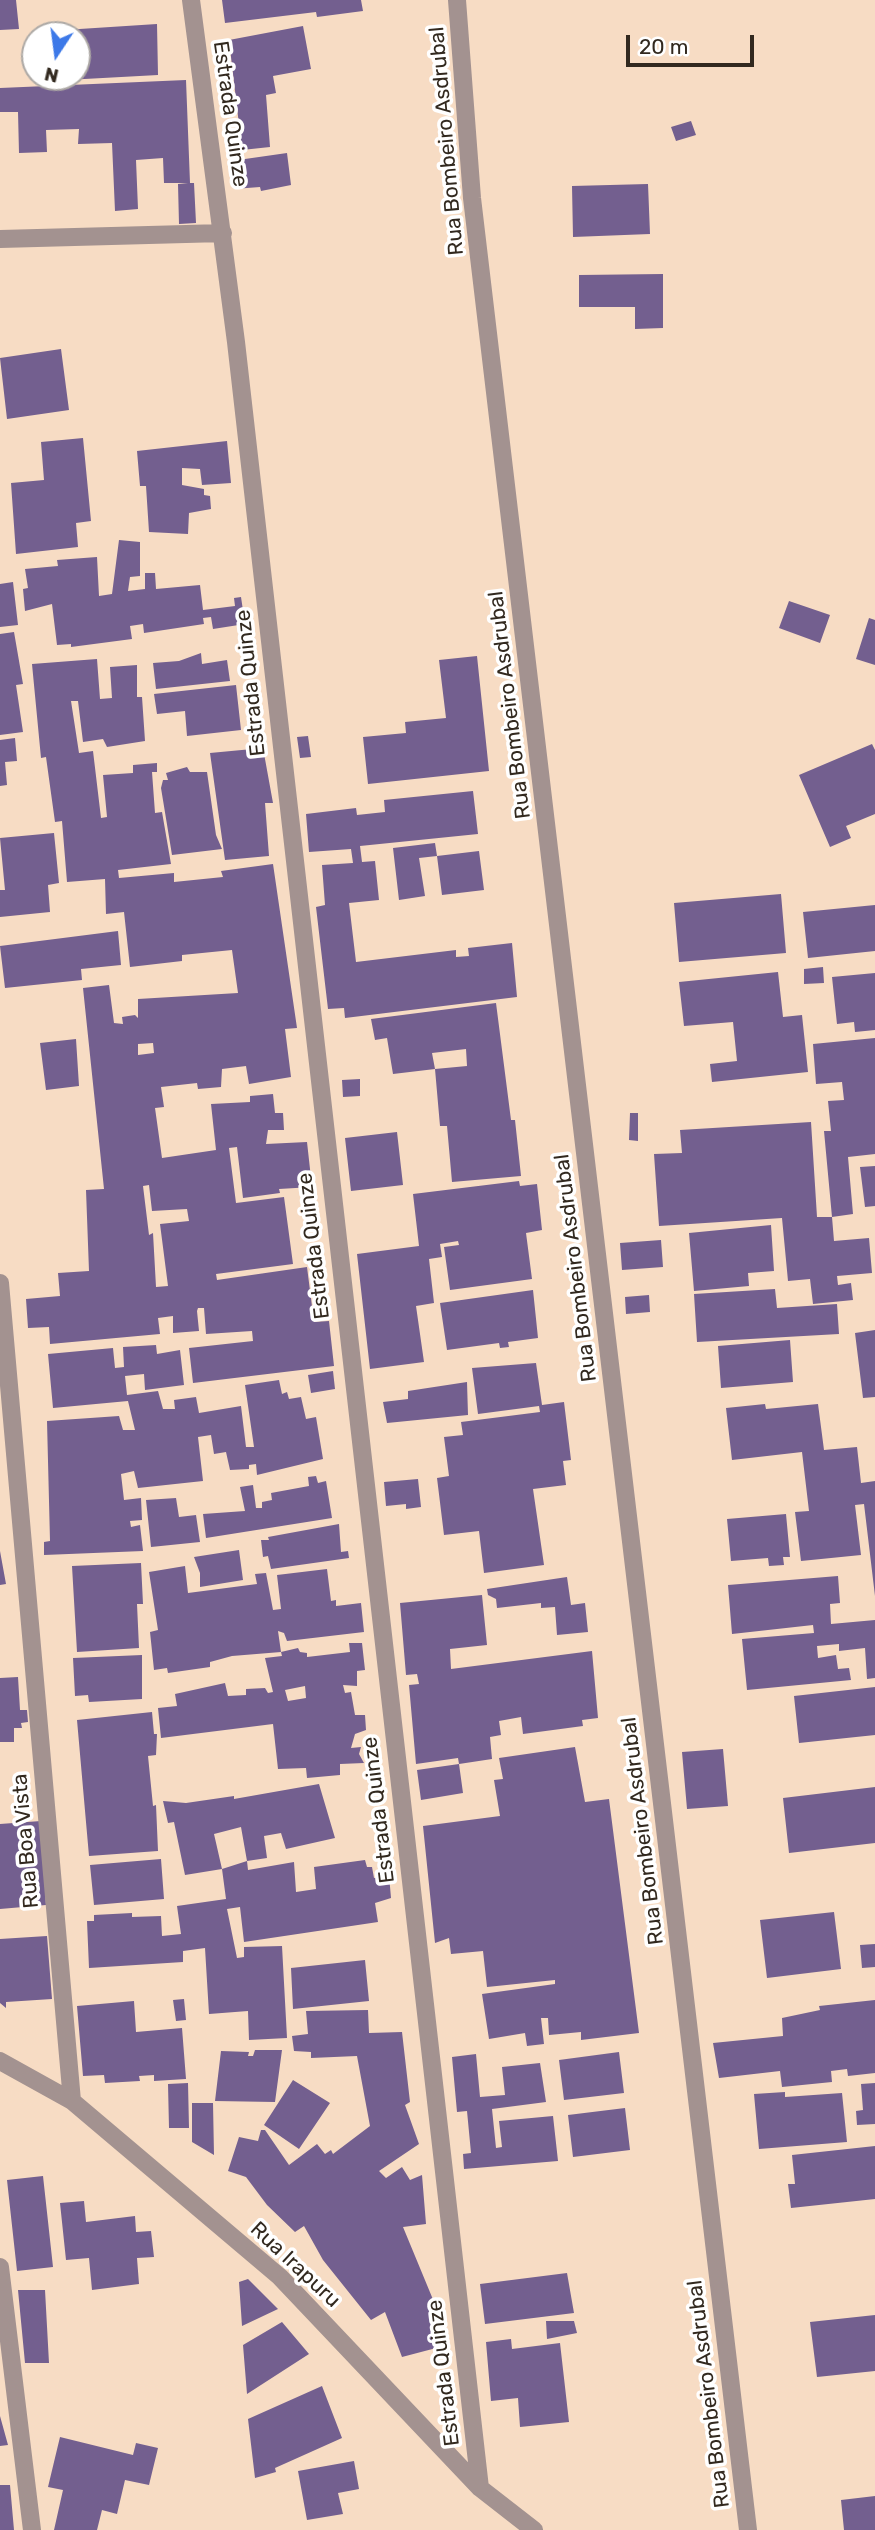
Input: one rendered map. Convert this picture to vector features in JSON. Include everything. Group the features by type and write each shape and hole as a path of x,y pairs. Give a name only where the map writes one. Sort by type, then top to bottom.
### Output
{"street":[{"name":"Estrada Quinze","path":"191,0 223,233 480,2488"},
{"name":"Rua Bombeiro Asdrubal","path":"457,0 472,198 748,2530"},
{"path":"0,239 223,233"},
{"name":"Rua Boa Vista","path":"0,1283 72,2101"},
{"name":"Rua Irapuru","path":"0,2061 72,2101 280,2277 480,2488 534,2530"},
{"path":"0,2267 32,2530"}],"building":[{"path":"0,0 16,0 19,29 0,30"},
{"path":"222,0 361,0 363,11 317,17 316,12 225,23"},
{"path":"157,24 158,75 91,79 91,28"},
{"path":"303,26 311,69 273,76 276,93 266,95 270,147 242,150 229,40"},
{"path":"186,80 190,183 194,183 196,223 179,224 178,184 188,183 164,183 163,158 136,160 138,209 115,211 112,143 78,144 79,129 46,130 47,152 19,153 18,112 0,112 0,88 21,87 21,91 91,91 91,84"},
{"path":"691,121 696,135 676,141 671,127"},
{"path":"287,153 291,185 261,191 260,187 234,189 231,161"},
{"path":"648,184 650,234 573,237 572,186"},
{"path":"663,274 663,328 635,329 635,307 579,307 579,275"},
{"path":"61,349 69,410 7,419 0,358"},
{"path":"83,438 91,521 76,523 78,547 16,554 11,483 44,480 41,442"},
{"path":"227,441 231,483 202,485 200,469 182,468 182,485 204,489 204,495 210,496 211,509 189,513 188,534 149,532 146,486 140,486 137,451"},
{"path":"119,540 140,542 140,576 130,577 128,591 145,589 145,573 155,573 156,589 200,585 203,610 235,606 234,598 241,597 245,624 213,629 211,617 203,618 204,624 144,633 143,624 130,626 132,639 71,647 71,644 57,645 52,604 25,611 23,589 28,588 25,569 58,566 57,560 97,557 99,596 112,594"},
{"path":"13,582 18,625 0,627 0,584"},
{"path":"789,601 830,615 820,643 779,628"},
{"path":"869,618 875,620 875,665 856,659"},
{"path":"14,632 23,684 16,685 23,732 0,735 0,634"},
{"path":"201,653 202,664 227,660 230,681 156,689 153,663 179,661"},
{"path":"477,656 489,771 368,784 363,737 406,733 405,722 446,718 439,660"},
{"path":"97,659 100,699 112,698 110,667 137,665 137,697 142,697 145,741 107,747 103,739 83,742 78,701 71,701 79,753 93,751 101,818 107,817 103,775 133,773 133,765 157,763 157,772 152,772 155,813 162,812 171,864 118,870 119,878 174,873 174,882 223,877 221,871 273,864 297,1028 285,1029 291,1077 249,1084 246,1066 222,1069 221,1087 198,1089 197,1083 161,1087 164,1107 155,1108 162,1158 216,1150 211,1104 250,1102 250,1096 273,1094 275,1113 283,1113 284,1130 268,1130 266,1144 307,1142 312,1187 279,1189 280,1193 243,1198 237,1147 229,1148 236,1203 284,1197 293,1264 216,1274 217,1280 307,1267 314,1322 329,1321 334,1366 193,1383 189,1348 253,1341 252,1331 206,1334 204,1308 198,1308 197,1311 199,1331 173,1333 173,1316 158,1318 160,1334 50,1344 49,1327 28,1328 26,1299 60,1296 58,1273 89,1271 86,1190 104,1189 83,988 109,985 114,1023 123,1024 122,1017 135,1015 138,1018 138,999 238,993 232,950 182,955 182,961 130,967 124,912 106,914 105,879 67,882 62,821 55,822 46,757 41,758 32,664","holes":["153,1043 154,1053 138,1055 138,1044","149,1185 152,1211 187,1209 189,1221 160,1224 168,1286 156,1287 153,1233 149,1235 143,1186"]},
{"path":"236,685 241,730 187,736 185,711 157,714 154,694"},
{"path":"308,736 311,757 300,758 297,737"},
{"path":"15,738 17,761 5,762 7,785 0,786 0,740"},
{"path":"872,744 875,750 875,814 846,826 851,838 830,847 799,775"},
{"path":"263,748 273,803 265,803 269,856 225,860 210,753"},
{"path":"187,767 190,772 207,772 216,835 222,849 172,855 161,788 163,780 168,780 166,773"},
{"path":"473,791 478,834 360,846 362,862 375,861 379,900 349,903 356,962 456,950 456,957 469,956 468,948 512,943 517,997 345,1018 344,1008 328,1009 316,907 325,905 322,865 353,863 351,849 309,852 306,814 356,808 357,815 385,812 384,800"},
{"path":"54,833 59,883 48,885 50,912 0,917 0,890 5,890 0,838"},
{"path":"435,843 437,856 419,858 425,896 399,900 393,848"},
{"path":"479,851 484,890 442,895 437,856"},
{"path":"781,894 786,953 679,962 674,903"},
{"path":"875,905 875,951 808,958 803,912"},
{"path":"118,931 121,965 81,969 82,980 5,988 0,946"},
{"path":"823,967 824,983 804,984 804,969"},
{"path":"778,972 783,1017 802,1015 808,1072 712,1082 710,1064 737,1061 733,1022 684,1026 679,982"},
{"path":"875,973 875,1030 855,1032 854,1022 837,1024 832,977"},
{"path":"496,1003 521,1176 452,1182 447,1126 440,1126 435,1069 393,1074 387,1038 375,1040 371,1019","holes":["466,1049 467,1066 435,1069 432,1053"]},
{"path":"875,1038 875,1154 848,1157 853,1214 832,1217 824,1131 831,1131 828,1101 844,1100 842,1082 816,1084 813,1044"},
{"path":"76,1039 79,1086 46,1090 40,1043"},
{"path":"360,1079 360,1096 343,1097 342,1080"},
{"path":"630,1113 638,1113 638,1141 629,1140"},
{"path":"811,1122 817,1217 832,1217 834,1241 869,1238 872,1273 837,1276 838,1285 851,1283 853,1300 813,1304 810,1279 788,1281 782,1218 659,1226 654,1154 682,1153 680,1130"},
{"path":"397,1132 403,1185 351,1191 345,1138"},
{"path":"875,1166 875,1206 865,1207 860,1167"},
{"path":"519,1181 520,1186 537,1184 542,1230 526,1233 532,1279 450,1290 444,1247 459,1245 458,1241 440,1244 442,1257 429,1259 434,1303 416,1306 424,1362 370,1369 357,1254 419,1246 413,1194"},
{"path":"771,1225 774,1271 748,1273 749,1286 694,1291 689,1233"},
{"path":"661,1240 663,1267 622,1270 620,1243"},
{"path":"775,1289 777,1308 837,1304 839,1334 697,1342 694,1294"},
{"path":"533,1290 538,1338 508,1342 509,1347 500,1348 499,1343 447,1350 440,1303"},
{"path":"649,1295 650,1312 626,1314 625,1297"},
{"path":"875,1330 875,1397 863,1398 855,1333"},
{"path":"790,1340 793,1382 721,1388 718,1346"},
{"path":"156,1345 157,1354 180,1350 184,1385 145,1390 144,1374 125,1376 127,1395 158,1391 163,1409 175,1409 174,1400 196,1397 199,1413 241,1406 246,1447 254,1447 245,1385 279,1380 282,1394 287,1392 289,1399 301,1397 306,1419 316,1417 323,1459 257,1475 256,1464 249,1465 249,1469 230,1470 226,1452 214,1454 211,1435 198,1437 203,1481 138,1488 134,1471 121,1474 124,1500 141,1498 142,1520 130,1521 131,1527 140,1525 143,1551 44,1555 44,1542 50,1541 47,1421 119,1416 123,1430 135,1430 128,1401 53,1408 48,1354 113,1348 115,1368 124,1367 123,1347"},
{"path":"536,1363 542,1405 564,1402 571,1460 563,1461 566,1485 533,1489 544,1565 484,1573 479,1531 444,1535 437,1478 449,1476 444,1437 463,1435 461,1422 540,1412 539,1406 478,1414 472,1368"},
{"path":"333,1371 335,1389 311,1393 308,1375"},
{"path":"467,1382 468,1415 387,1423 383,1402 408,1399 408,1391"},
{"path":"765,1404 766,1409 818,1404 824,1450 857,1447 861,1483 875,1481 875,1596 864,1504 855,1505 861,1555 801,1561 795,1512 809,1511 802,1452 732,1460 726,1408"},
{"path":"316,1476 318,1483 326,1481 332,1518 206,1538 203,1514 245,1511 240,1487 253,1485 256,1508 262,1508 262,1502 272,1500 271,1493 309,1486 308,1477"},
{"path":"418,1479 421,1507 406,1509 406,1504 386,1506 384,1482"},
{"path":"176,1498 179,1517 196,1515 200,1542 151,1547 146,1500"},
{"path":"786,1514 790,1557 783,1557 784,1565 769,1566 768,1558 731,1561 727,1519"},
{"path":"339,1524 341,1552 348,1551 349,1558 271,1569 268,1556 263,1557 261,1540"},
{"path":"239,1550 243,1580 200,1587 200,1573 194,1557"},
{"path":"0,1551 6,1584 0,1585"},
{"path":"141,1563 143,1604 137,1604 139,1648 77,1652 72,1566"},
{"path":"185,1566 188,1593 257,1584 255,1574 266,1573 273,1610 281,1609 277,1575 327,1569 331,1601 336,1600 336,1606 361,1603 364,1632 287,1641 284,1633 278,1631 281,1652 232,1656 210,1662 210,1667 168,1673 167,1668 154,1670 150,1632 158,1630 149,1572"},
{"path":"838,1576 840,1603 830,1604 831,1624 875,1620 875,1678 867,1679 865,1648 839,1651 839,1644 817,1646 818,1658 836,1655 838,1669 849,1668 851,1680 747,1690 742,1639 814,1633 813,1625 732,1634 728,1585"},
{"path":"567,1577 571,1605 585,1603 588,1632 557,1635 555,1607 541,1608 541,1603 497,1608 496,1599 488,1595 487,1589"},
{"path":"482,1595 487,1645 450,1649 451,1669 592,1651 598,1718 582,1720 583,1726 523,1734 521,1717 499,1721 501,1735 490,1737 492,1759 459,1764 458,1758 416,1764 409,1685 419,1684 417,1674 406,1675 400,1603"},
{"path":"349,1643 362,1643 365,1670 357,1671 357,1686 343,1685 345,1693 351,1692 355,1715 365,1715 366,1730 355,1734 351,1748 361,1747 359,1754 364,1763 340,1764 340,1775 307,1778 306,1768 278,1769 273,1724 161,1738 158,1708 177,1706 175,1694 225,1683 228,1696 246,1695 246,1689 265,1688 268,1693 273,1692 265,1658 282,1656 281,1652 298,1648 300,1652 307,1653 307,1657 350,1652","holes":["305,1686 306,1698 288,1701 285,1690"]},
{"path":"142,1655 142,1699 89,1702 88,1695 75,1696 73,1658"},
{"path":"18,1677 20,1710 27,1710 28,1722 21,1723 22,1728 14,1728 14,1742 0,1742 0,1678"},
{"path":"875,1687 875,1735 799,1743 794,1696"},
{"path":"152,1712 154,1734 157,1734 156,1755 148,1756 153,1806 156,1805 158,1851 89,1856 77,1720"},
{"path":"575,1747 585,1802 609,1799 639,2033 581,2040 581,2032 549,2035 548,2018 541,2018 544,2044 527,2046 525,2033 489,2039 482,1994 555,1984 555,1980 487,1987 483,1951 451,1954 449,1938 435,1943 423,1826 500,1816 494,1780 503,1779 499,1758"},
{"path":"723,1749 728,1806 687,1809 682,1752"},
{"path":"459,1764 463,1793 421,1800 417,1770"},
{"path":"319,1784 335,1838 286,1849 281,1833 264,1836 267,1858 247,1861 241,1827 214,1834 222,1869 185,1875 174,1822 168,1823 163,1801 186,1803 234,1796 234,1799"},
{"path":"875,1787 875,1843 789,1853 783,1798"},
{"path":"41,1821 46,1905 0,1909 0,1824"},
{"path":"161,1859 164,1899 94,1905 90,1865"},
{"path":"365,1860 367,1867 372,1867 374,1878 389,1875 391,1898 375,1903 378,1922 244,1942 240,1907 227,1909 237,1958 244,1957 244,1947 282,1946 287,2038 249,2040 248,2011 209,2014 205,1948 183,1951 183,1962 89,1968 87,1921 94,1921 94,1915 132,1913 132,1917 161,1916 162,1936 181,1934 177,1906 226,1899 222,1869 247,1861 248,1870 294,1862 296,1892 316,1889 314,1867"},
{"path":"834,1912 841,1969 767,1978 760,1920"},
{"path":"47,1936 52,1999 6,2002 6,2008 0,2003 0,1939"},
{"path":"875,1944 875,1967 862,1968 860,1945"},
{"path":"365,1960 369,2001 293,2009 291,1968"},
{"path":"184,1999 186,2020 176,2021 173,2000"},
{"path":"875,2000 875,2073 848,2076 847,2069 831,2071 832,2082 782,2087 780,2071 719,2078 713,2043 783,2036 782,2018 820,2010 819,2006"},
{"path":"134,2001 136,2032 182,2028 186,2079 154,2081 154,2075 139,2076 140,2081 105,2083 104,2075 83,2076 77,2006"},
{"path":"368,2010 369,2033 402,2032 410,2102 405,2105 419,2144 379,2171 386,2178 402,2167 410,2180 422,2175 426,2224 403,2227 439,2314 440,2347 402,2357 385,2312 371,2320 323,2260 304,2226 295,2232 267,2205 246,2177 228,2171 239,2137 258,2141 261,2130 265,2130 289,2165 317,2144 325,2154 331,2150 333,2154 370,2126 357,2056 311,2058 311,2052 294,2051 292,2036 308,2034 306,2011"},
{"path":"255,2050 282,2050 275,2102 215,2101 221,2051 249,2052 248,2056 253,2056"},
{"path":"619,2052 624,2093 564,2100 559,2060"},
{"path":"476,2054 480,2097 505,2095 502,2067 540,2063 546,2102 492,2109 496,2148 502,2147 499,2121 553,2116 558,2161 464,2169 463,2154 471,2153 467,2111 457,2112 452,2057"},
{"path":"293,2080 330,2103 299,2149 264,2125"},
{"path":"188,2083 189,2128 169,2128 168,2084"},
{"path":"875,2083 875,2124 857,2125 856,2111 863,2110 861,2084"},
{"path":"785,2092 785,2097 842,2093 847,2142 759,2149 754,2094"},
{"path":"192,2103 213,2103 214,2155 192,2142"},
{"path":"625,2108 630,2150 573,2157 568,2115"},
{"path":"875,2146 875,2199 791,2208 788,2184 795,2184 792,2155"},
{"path":"43,2176 53,2267 17,2271 7,2180"},
{"path":"84,2201 86,2222 135,2216 136,2232 151,2231 154,2257 137,2258 139,2284 92,2290 89,2258 66,2260 60,2203"},
{"path":"567,2273 574,2313 485,2324 480,2284"},
{"path":"248,2279 278,2309 242,2326 239,2282"},
{"path":"18,2290 45,2290 49,2363 25,2363"},
{"path":"875,2315 875,2371 817,2377 810,2322"},
{"path":"546,2321 574,2321 577,2333 547,2339"},
{"path":"282,2322 309,2354 247,2394 243,2345"},
{"path":"511,2339 512,2349 560,2343 569,2422 520,2427 518,2398 491,2401 486,2342"},
{"path":"322,2386 342,2438 275,2468 276,2472 255,2478 248,2419"},
{"path":"0,2416 8,2445 0,2446"},
{"path":"60,2437 133,2455 136,2443 158,2448 149,2485 125,2480 117,2514 102,2510 97,2530 54,2530 63,2490 48,2487"},
{"path":"354,2461 359,2489 338,2493 343,2514 307,2520 298,2471"},
{"path":"0,2485 10,2485 14,2530 0,2530"},
{"path":"875,2496 875,2530 844,2530 841,2500"}]}
